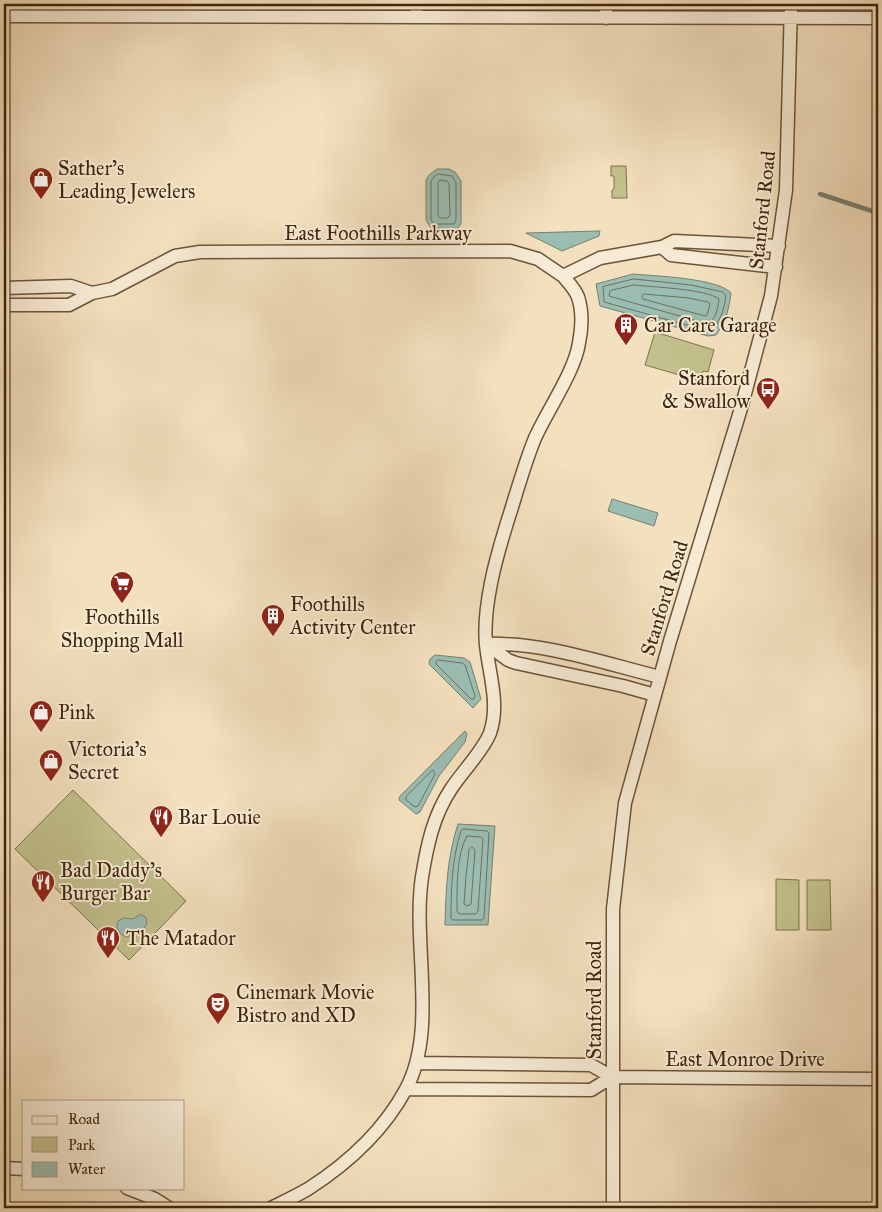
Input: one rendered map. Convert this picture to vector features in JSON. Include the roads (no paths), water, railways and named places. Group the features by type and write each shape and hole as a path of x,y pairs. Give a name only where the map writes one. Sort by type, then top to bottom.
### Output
{"street":[{"path":"219,17 222,12 222,4"},
{"path":"416,4 416,17"},
{"path":"606,4 606,18"},
{"name":"Stanford Road","path":"612,1208 613,909 625,803 660,677 758,351 771,296 786,190 791,4"},
{"path":"4,16 878,18"},
{"path":"271,1208 307,1189 338,1167 370,1138 406,1089 416,1063 423,1008 420,916 425,858 438,811 450,790 490,733 494,717 495,700 486,644 486,615 490,585 518,486 535,439 579,347 582,318 578,295 563,276 600,258 662,247 674,242 779,246"},
{"path":"662,247 671,255 776,267"},
{"name":"East Foothills Parkway","path":"4,305 69,305 92,293 112,289 175,256 200,252 510,251 538,259 563,276"},
{"path":"4,288 71,286 92,293"},
{"path":"486,644 512,643 570,654 660,677"},
{"path":"486,644 508,660 516,663 623,686 655,695"},
{"name":"East Monroe Drive","path":"416,1063 591,1065 612,1077 878,1079"},
{"path":"406,1089 591,1090 612,1077"},
{"path":"4,1168 22,1169"},
{"path":"132,1190 155,1199 169,1208"}],"water":[{"path":"437,169 449,169 455,172 461,181 461,224 457,229 431,228 426,220 426,180"},
{"path":"600,231 599,236 562,251 526,233"},
{"path":"633,274 700,281 724,288 731,293 726,315 716,335 708,336 600,306 596,284"},
{"path":"612,499 658,513 654,526 608,511"},
{"path":"435,655 464,658 470,662 481,699 473,708 429,664 430,659"},
{"path":"465,731 467,734 465,742 439,776 420,812 416,814 399,800 400,796"},
{"path":"458,824 495,826 488,925 445,925 449,861"},
{"path":"141,914 146,918 147,923 142,932 126,937 120,933 117,929 118,921 124,918 133,919"}],"waterway":[{"path":"820,194 878,213"}],"place":[{"name":"Sather's Leading Jewelers","path":"41,200"},
{"name":"Car Care Garage","path":"626,346"},
{"name":"Stanford & Swallow","path":"768,410"},
{"name":"Foothills Shopping Mall","path":"122,604"},
{"name":"Foothills Activity Center","path":"273,637"},
{"name":"Pink","path":"41,733"},
{"name":"Victoria's Secret","path":"51,782"},
{"name":"Bar Louie","path":"161,838"},
{"name":"Bad Daddy’s Burger Bar","path":"43,903"},
{"name":"The Matador","path":"108,959"},
{"name":"Cinemark Movie Bistro and XD","path":"218,1025"}]}
